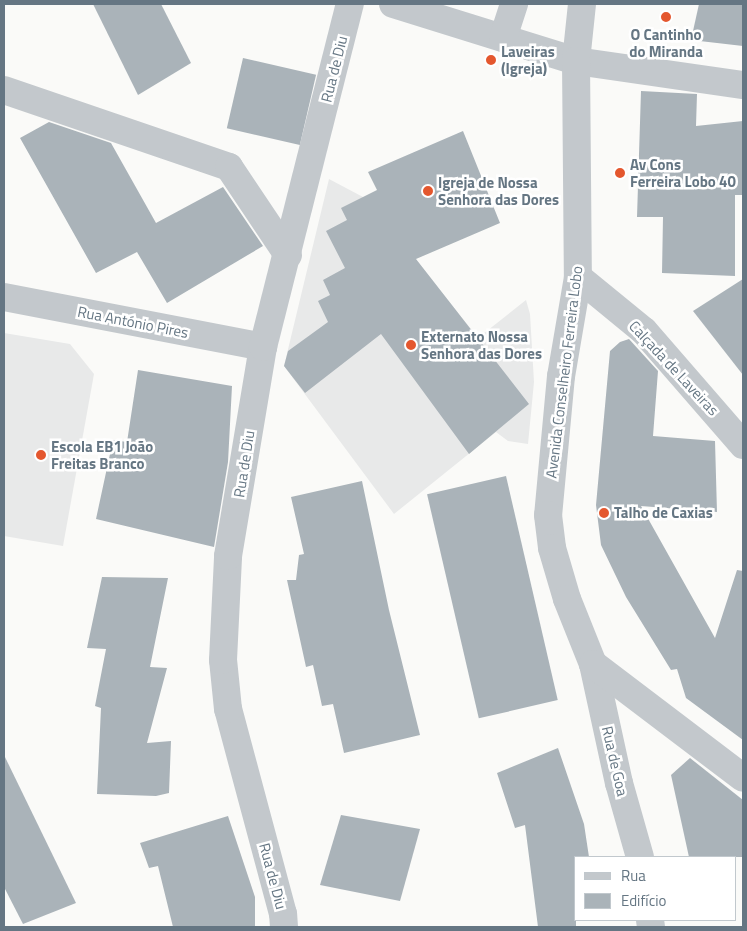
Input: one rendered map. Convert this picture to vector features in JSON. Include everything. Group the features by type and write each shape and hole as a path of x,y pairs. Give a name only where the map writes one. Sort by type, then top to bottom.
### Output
{"street":[{"name":"Rua de Diu","path":"284,927 283,914 228,709 223,660 228,556 263,347 288,255 350,4"},
{"path":"393,4 576,61 743,85"},
{"path":"504,38 514,4"},
{"name":"Avenida Conselheiro Ferreira Lobo","path":"582,4 576,61 578,277 561,376 548,515 552,548 564,590 593,664"},
{"path":"4,90 229,167 288,255"},
{"name":"Calçada de Laveiras","path":"578,277 644,331 743,445"},
{"name":"Rua António Pires","path":"4,297 263,347"},
{"path":"593,664 743,778"},
{"name":"Rua de Goa","path":"593,664 619,783 640,856"}],"shaded area":[{"name":"Externato Nossa Senhora das Dores","path":"329,179 363,197 410,252 478,338 526,300 530,314 534,382 528,444 508,441 496,432 394,514 284,366"},
{"name":"Escola EB1 João Freitas Branco","path":"4,333 70,344 94,374 63,546 4,536"}],"building":[{"path":"93,4 161,4 191,63 138,95"},
{"path":"699,4 743,4 743,46 691,40"},
{"path":"243,58 316,75 300,145 227,128"},
{"path":"641,91 697,94 696,126 743,121 743,195 735,195 735,276 662,273 663,217 637,217"},
{"path":"49,122 111,143 156,223 223,187 263,246 167,303 137,252 96,273 20,138"},
{"name":"Externato Nossa Senhora das Dores","path":"463,131 500,223 416,259 529,404 469,454 381,334 305,393 284,366 288,351 328,322 318,301 330,295 323,280 345,268 326,231 347,220 341,208 377,190 368,172"},
{"path":"743,279 743,375 693,311"},
{"path":"629,339 658,371 653,436 715,441 717,512 641,506 715,638 737,570 743,571 743,740 686,698 677,669 671,670 626,597 601,545 596,505 610,351 620,342"},
{"path":"138,370 232,386 228,462 214,547 96,519 113,440 127,442"},
{"path":"506,476 558,700 479,718 427,494"},
{"path":"362,481 389,610 420,735 344,753 333,704 322,706 313,665 306,667 287,580 296,580 299,555 304,554 291,497"},
{"path":"102,577 168,578 150,667 167,668 147,743 171,741 169,793 156,796 97,794 101,708 95,706 106,649 87,648"},
{"path":"558,748 584,824 589,856 574,856 574,921 576,921 576,927 538,927 525,825 515,828 497,773"},
{"path":"4,755 76,903 23,924 4,887"},
{"path":"690,758 743,800 743,857 689,856 671,775"},
{"path":"341,815 420,829 400,901 320,885"},
{"path":"228,816 255,897 255,927 173,927 158,866 149,868 140,843"}],"place":[{"name":"O Cantinho do Miranda","path":"666,17"},
{"name":"Laveiras (Igreja)","path":"491,60"},
{"name":"Av Cons Ferreira Lobo 40","path":"620,173"},
{"name":"Igreja de Nossa Senhora das Dores","path":"428,191"},
{"name":"Externato Nossa Senhora das Dores","path":"411,345"},
{"name":"Escola EB1 João Freitas Branco","path":"41,455"},
{"name":"Talho de Caxias","path":"604,513"}]}
